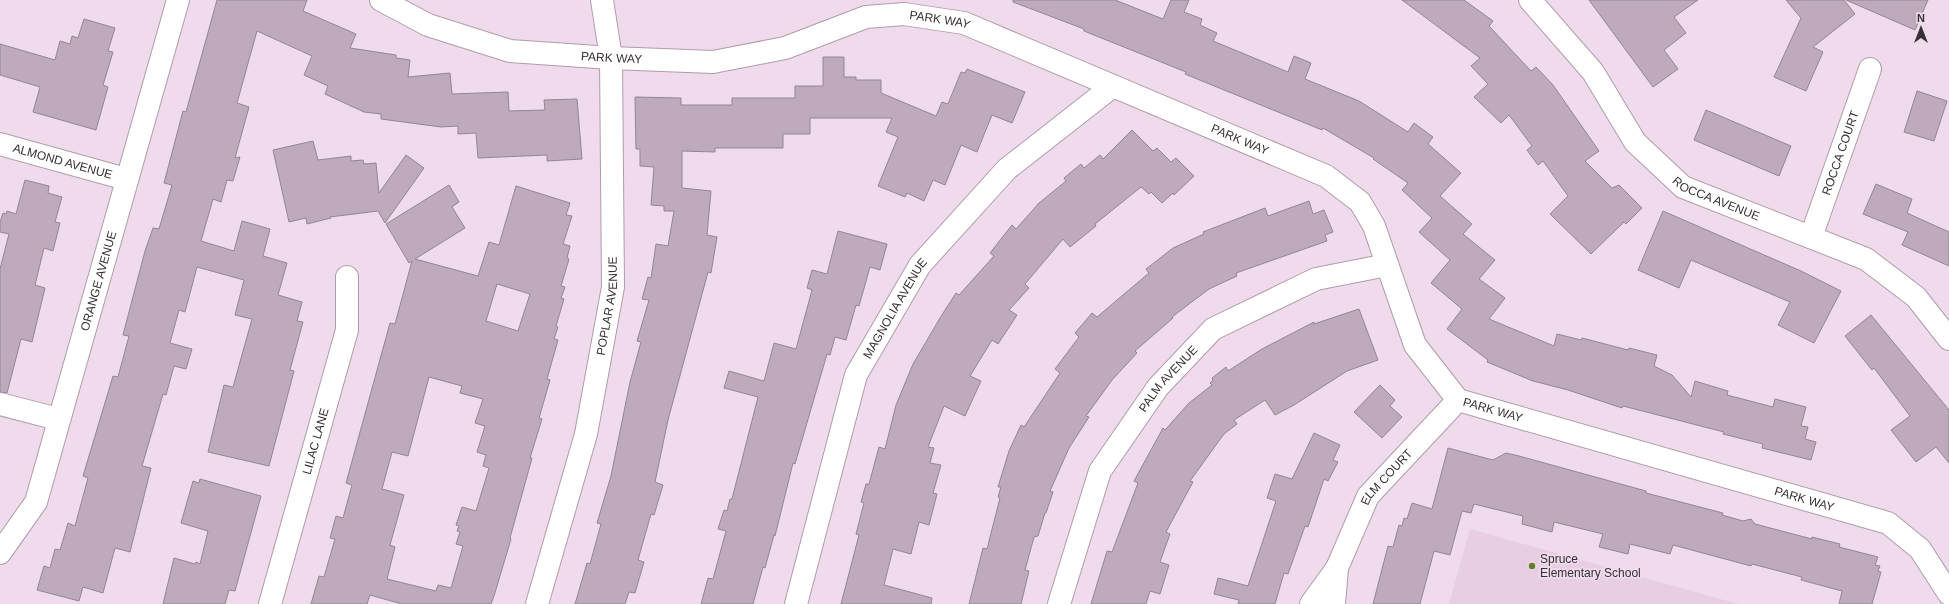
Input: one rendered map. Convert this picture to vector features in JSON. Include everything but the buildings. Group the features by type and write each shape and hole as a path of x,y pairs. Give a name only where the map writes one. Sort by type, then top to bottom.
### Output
{"street":[{"name":"ORANGE AVENUE","path":"0,553 36,502 58,419 178,0"},
{"name":"PARK WAY","path":"381,0 428,25 510,51 611,58 713,62 785,48 866,17 904,14 964,23 1326,176 1360,202 1374,226 1415,345 1458,400 1888,523 1920,549 1949,594"},
{"name":"POPLAR AVENUE","path":"537,604 586,434 613,287 611,58 602,0"},
{"name":"ROCCA AVENUE","path":"1530,0 1593,72 1635,142 1683,187 1866,259 1916,297 1949,340"},
{"name":"ROCCA COURT","path":"1811,237 1870,69"},
{"name":"MAGNOLIA AVENUE","path":"796,604 856,376 920,265 1007,169 1113,86"},
{"name":"ALMOND AVENUE","path":"0,144 126,179"},
{"name":"PALM AVENUE","path":"1059,604 1100,471 1158,387 1208,335 1214,330 1316,279 1387,265"},
{"name":"LILAC LANE","path":"270,604 347,330 347,277"},
{"name":"ELM COURT","path":"1310,604 1337,568 1368,496 1458,400"},
{"path":"0,404 58,419"},
{"name":"ELM COURT","path":"1334,604 1337,568"}],"shaded area":[{"name":"Spruce Elementary School","path":"1470,529 1738,604 1449,604"}],"place":[{"name":"Spruce Elementary School","path":"1532,566"}]}
